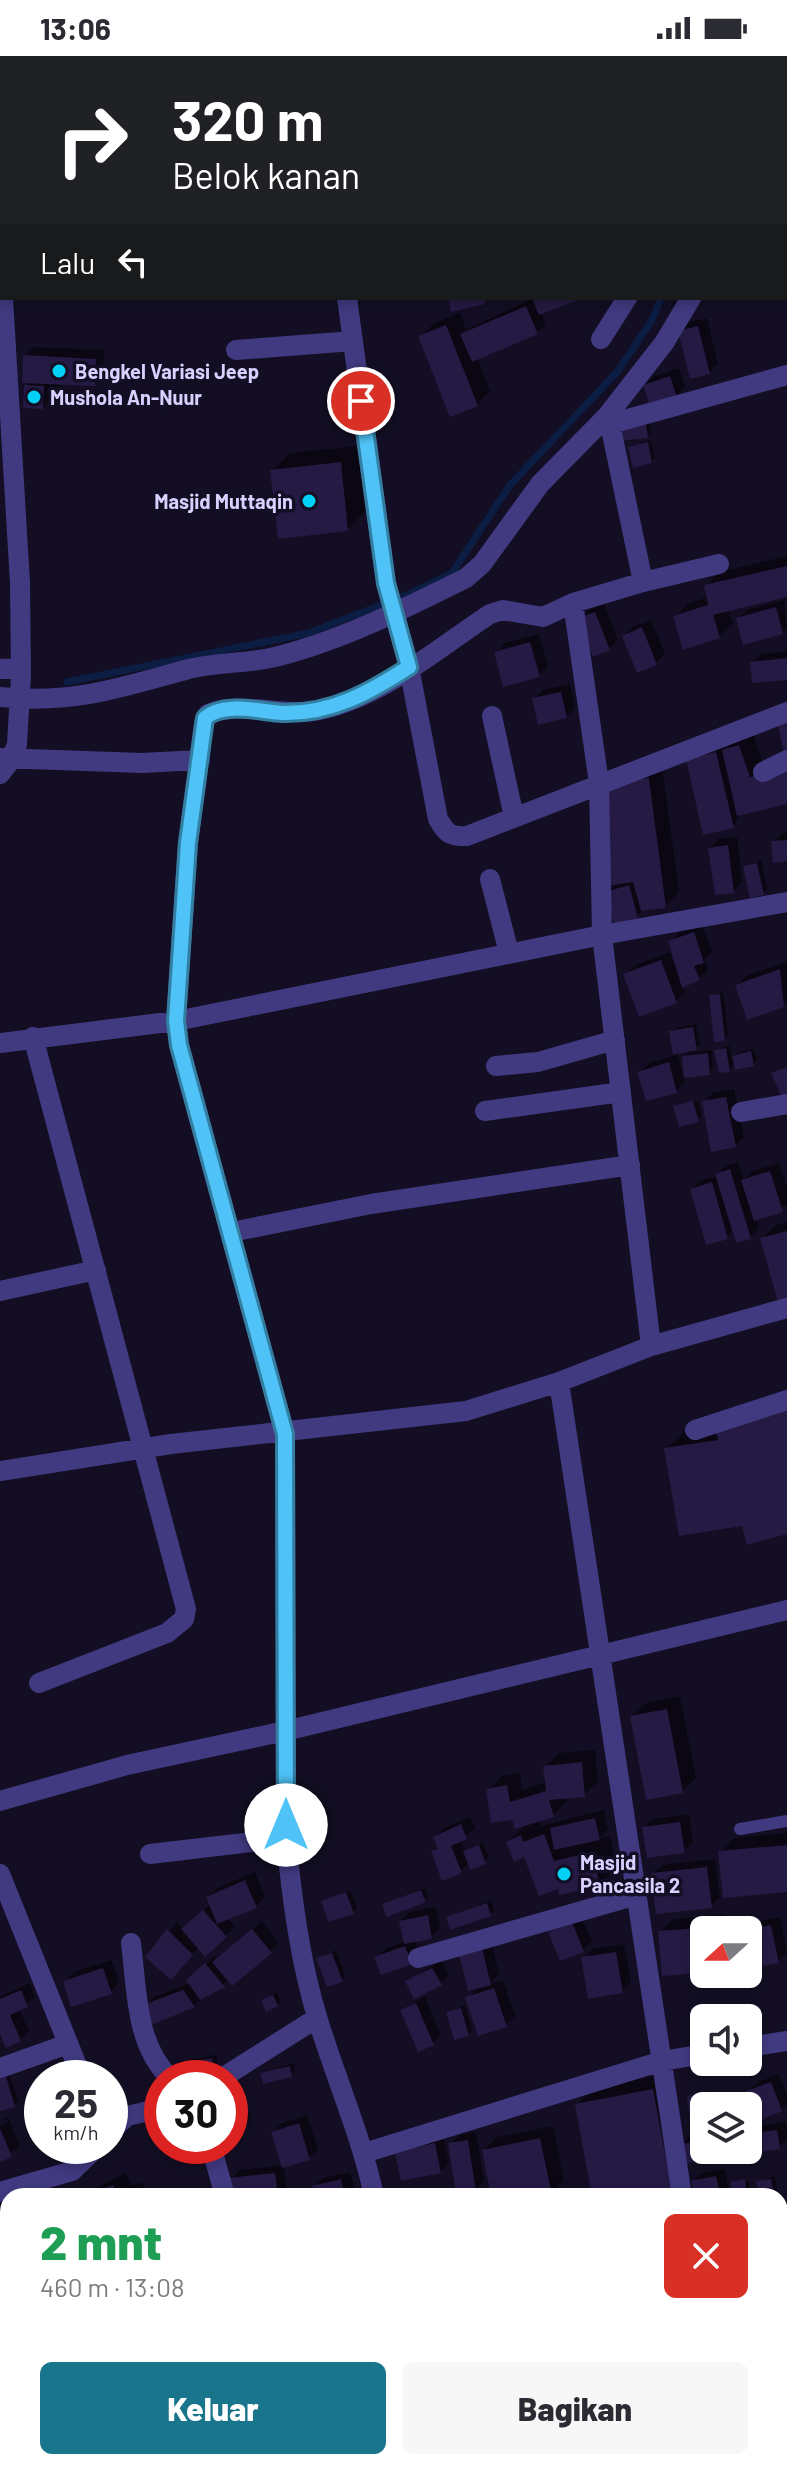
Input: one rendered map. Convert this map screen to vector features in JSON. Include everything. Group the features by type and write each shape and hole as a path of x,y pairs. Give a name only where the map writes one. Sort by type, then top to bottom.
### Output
{"street":[{"path":"3,300 10,583 21,668 17,744 4,764"},
{"path":"347,300 391,598 409,667 438,819 444,830 454,836 467,836 787,712"},
{"path":"601,339 626,300"},
{"path":"0,697 21,699 100,695 186,670 273,657 304,649 391,598 466,578 482,564 518,509 608,420 664,343 690,300"},
{"path":"236,350 353,341"},
{"path":"608,420 787,375"},
{"path":"608,420 643,582"},
{"path":"372,2188 364,2153 317,2018 294,1902 286,1838 285,1434 179,1045 176,1021 188,843 208,714 227,709 316,711 372,691 490,614 510,611 532,618 543,617 573,603 719,564"},
{"path":"573,603 599,783 602,935 651,1346"},
{"path":"0,669 21,668"},
{"path":"492,716 514,817"},
{"path":"4,764 200,760"},
{"path":"763,772 787,760"},
{"path":"490,879 509,953"},
{"path":"0,1043 176,1021 509,953 787,902"},
{"path":"33,1037 141,1450 183,1595 184,1619 167,1633 39,1683"},
{"path":"496,1066 538,1062 615,1040"},
{"path":"485,1111 621,1092"},
{"path":"741,1112 787,1104"},
{"path":"232,1232 371,1204 630,1165"},
{"path":"0,1291 96,1270"},
{"path":"0,1471 319,1427 439,1416 508,1399 651,1346 787,1308"},
{"path":"559,1382 681,2188"},
{"path":"695,1430 787,1400"},
{"path":"0,1801 127,1765 285,1731 787,1610"},
{"path":"150,1854 286,1838"},
{"path":"0,1874 75,2060"},
{"path":"418,1958 637,1895"},
{"path":"131,1943 147,2044 153,2060"},
{"path":"248,2062 317,2018"},
{"path":"762,2045 787,2041"},
{"path":"0,2068 68,2044"},
{"path":"364,2153 662,2061 690,2056"},
{"path":"14,2188 72,2171 79,2164"},
{"path":"216,2164 223,2188"}],"lane":[{"path":"740,1829 787,1821"}],"building":[{"path":"448,300 484,300 485,304 451,312"},
{"path":"533,300 578,300 539,315"},
{"path":"526,306 538,334 472,362 460,334"},
{"path":"446,325 478,406 450,417 418,336"},
{"path":"698,326 710,374 690,379 678,331"},
{"name":"Bengkel Variasi Jeep","path":"23,355 96,359 95,386 22,383"},
{"path":"670,376 677,398 650,406 643,385"},
{"name":"Mushola An-Nuur","path":"24,385 44,386 43,409 23,408"},
{"path":"646,422 648,438 618,441 616,425"},
{"path":"648,442 652,463 633,468 628,447"},
{"name":"Masjid Muttaqin","path":"341,462 348,531 278,539 270,470"},
{"path":"787,566 787,597 713,615 720,638 683,650 673,616 708,605 704,585"},
{"path":"776,607 783,634 743,645 736,618"},
{"path":"595,612 610,650 593,657 578,618"},
{"path":"642,627 657,665 637,673 622,636"},
{"path":"530,642 540,677 503,687 494,652"},
{"path":"787,658 787,680 752,683 750,662"},
{"path":"561,692 567,718 538,725 532,698"},
{"path":"787,721 787,760 786,760 777,723"},
{"path":"739,745 750,777 787,768 787,804 737,816 722,750"},
{"path":"716,752 734,828 703,835 686,759"},
{"path":"649,778 666,908 641,911 633,882 606,886 607,782"},
{"path":"787,840 787,861 773,863 771,841"},
{"path":"728,845 734,893 715,895 708,848"},
{"path":"757,863 764,895 750,898 743,866"},
{"path":"629,885 638,918 614,924 605,892"},
{"path":"694,932 704,963 694,966 700,980 682,988 668,941"},
{"path":"661,960 677,1003 639,1017 623,974"},
{"path":"780,969 784,1007 747,1020 735,985"},
{"path":"720,994 725,1041 714,1042 709,995"},
{"path":"693,1027 697,1050 673,1055 669,1031"},
{"path":"726,1048 730,1072 719,1073 714,1050"},
{"path":"751,1051 754,1066 735,1070 732,1056"},
{"path":"708,1053 710,1075 684,1078 682,1056"},
{"path":"669,1062 677,1093 646,1101 637,1072"},
{"path":"787,1067 787,1100 784,1102 771,1073"},
{"path":"726,1097 736,1147 711,1152 702,1101"},
{"path":"693,1101 699,1122 679,1127 673,1106"},
{"path":"730,1169 751,1239 736,1243 715,1174"},
{"path":"770,1171 783,1212 754,1221 741,1180"},
{"path":"712,1182 728,1239 706,1245 690,1189"},
{"path":"787,1231 787,1300 778,1302 760,1238"},
{"path":"787,1409 787,1534 747,1545 742,1526 679,1536 664,1448 718,1440 715,1429"},
{"path":"667,1709 683,1793 646,1800 630,1716"},
{"path":"582,1762 585,1797 549,1800 554,1817 515,1829 512,1820 491,1823 486,1789 507,1785 510,1802 546,1791 543,1766"},
{"path":"595,1818 600,1840 554,1850 550,1828"},
{"path":"680,1822 685,1853 647,1858 642,1827"},
{"path":"461,1824 467,1839 451,1846 462,1873 442,1881 431,1851 438,1849 433,1837"},
{"name":"Masjid Pancasila 2","path":"544,1834 554,1861 592,1852 600,1886 559,1895 558,1889 539,1896 524,1857 514,1862 506,1842 521,1835 523,1842"},
{"path":"479,1845 486,1864 470,1870 463,1851"},
{"path":"787,1845 787,1892 723,1898 718,1851"},
{"path":"707,1867 712,1908 656,1914 651,1873"},
{"path":"245,1880 257,1908 217,1924 206,1897"},
{"path":"421,1890 426,1902 387,1917 382,1904"},
{"path":"346,1892 354,1914 328,1922 321,1901"},
{"path":"487,1903 491,1916 450,1930 446,1917"},
{"path":"203,1910 227,1937 205,1957 181,1929"},
{"path":"428,1915 432,1939 404,1944 399,1921"},
{"path":"572,1922 584,1952 560,1961 548,1932"},
{"path":"771,1925 779,1963 762,1966 762,1927"},
{"path":"167,1929 193,1955 171,1980 145,1957"},
{"path":"252,1929 272,1953 232,1986 212,1962"},
{"path":"690,1929 690,1974 662,1976 658,1931"},
{"path":"481,1944 491,1985 468,1991 458,1950"},
{"path":"405,1946 412,1964 381,1975 374,1957"},
{"path":"616,1952 623,1993 588,1999 581,1957"},
{"path":"332,1953 343,1982 327,1987 316,1958"},
{"path":"205,1963 225,1987 200,2000 186,1980"},
{"path":"103,1968 112,1994 71,2007 63,1981"},
{"path":"432,1968 442,1985 414,1999 405,1981"},
{"path":"494,1988 507,2027 478,2036 465,1997"},
{"path":"21,1990 28,2007 10,2015 21,2041 6,2048 0,2035 0,1999"},
{"path":"183,1990 195,2007 151,2025 143,2005"},
{"path":"273,1995 278,2006 266,2012 261,2000"},
{"path":"416,2003 434,2045 418,2052 400,2010"},
{"path":"461,2008 469,2036 454,2040 446,2012"},
{"path":"290,2066 292,2077 263,2084 260,2073"},
{"path":"4,2069 15,2107 0,2111 0,2070"},
{"path":"771,2082 782,2111 762,2119 762,2092 746,2091"},
{"path":"653,2089 672,2188 591,2188 575,2104"},
{"path":"299,2123 310,2160 282,2168 271,2132"},
{"path":"0,2128 12,2157 0,2162"},
{"path":"777,2130 780,2149 762,2152 762,2132"},
{"path":"540,2138 551,2188 489,2188 482,2150"},
{"path":"468,2140 475,2188 455,2188 448,2143"},
{"path":"435,2143 441,2173 401,2181 395,2152"},
{"path":"690,2143 690,2163 682,2164 679,2144"},
{"path":"275,2173 277,2188 230,2188 229,2178"},
{"path":"716,2176 718,2188 692,2188 691,2181"},
{"path":"341,2179 343,2188 313,2188"},
{"path":"745,2179 746,2188 731,2188 730,2182"},
{"path":"771,2179 773,2188 757,2188 756,2181"}],"waterway":[{"path":"67,682 309,633 409,594 452,573 510,485 618,371 652,320 660,300"}],"place":[{"name":"Bengkel Variasi Jeep","path":"59,371"},
{"name":"Mushola An-Nuur","path":"34,397"},
{"name":"Masjid Muttaqin","path":"309,501"},
{"name":"Masjid Pancasila 2","path":"564,1874"}],"route":[{"path":"286,1825 285,1434 179,1045 176,1021 188,843 205,718 208,714 227,709 287,713 316,711 346,703 372,691 409,667 386,583 361,401"}]}
